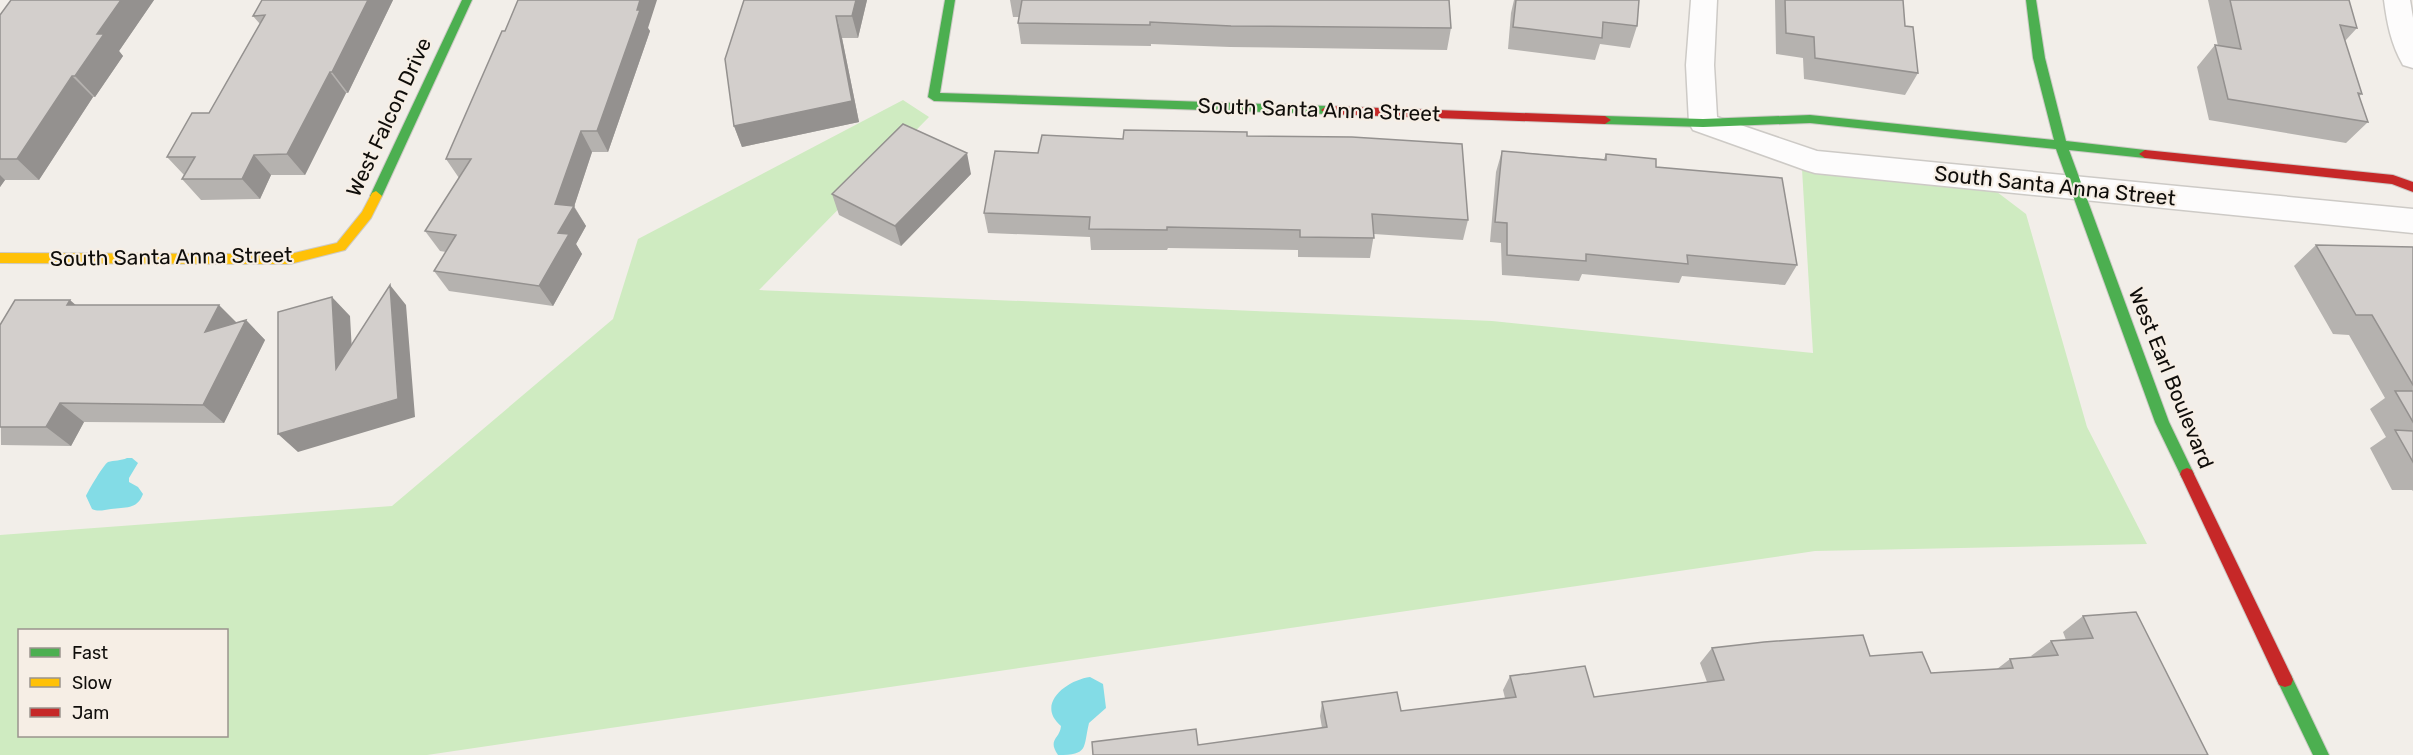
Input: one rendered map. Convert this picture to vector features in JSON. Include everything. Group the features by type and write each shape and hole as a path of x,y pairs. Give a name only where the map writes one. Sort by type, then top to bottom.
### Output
{"street":[{"name":"West Falcon Drive","path":"341,247 367,215 467,0"},
{"name":"South Santa Anna Street","path":"950,0 934,97 1703,123 1810,119 2393,180 2413,187"},
{"path":"1703,123 1700,65 1704,0"},
{"name":"West Earl Boulevard","path":"2031,0 2039,58 2074,189 2162,422 2321,755"},
{"path":"2397,0 2401,29 2413,58"},
{"name":"South Santa Anna Street","path":"1703,123 1815,162 2074,189 2413,220"},
{"name":"South Santa Anna Street","path":"0,258 290,259 341,247"}],"green space":[{"path":"903,100 929,117 759,290 1492,321 1813,353 1802,169 1997,192 2026,214 2087,427 2147,544 1815,551 427,755 0,755 0,535 392,506 613,319 638,239"}],"water":[{"path":"132,458 138,463 129,482 138,487 143,494 140,499 130,507 92,509 86,496 100,472 108,462"},
{"path":"1090,677 1103,684 1106,708 1089,723 1085,744 1080,751 1075,754 1058,755 1054,742 1061,726 1054,718 1051,709 1053,702 1064,688"}],"building":[{"path":"11,0 121,0 97,34 104,34 75,76 72,76 17,159 0,159 0,15"},
{"path":"262,0 368,0 287,154 254,155 242,179 182,179 195,157 167,157 192,113 209,113 265,15 253,16"},
{"path":"518,0 640,0 637,10 640,10 597,131 581,131 555,204 574,206 558,233 569,234 539,286 434,271 456,235 425,231 471,159 446,159"},
{"path":"744,0 856,0 852,16 836,16 852,101 734,126 725,59"},
{"path":"1022,0 1449,0 1451,28 1231,26 1150,22 1150,25 1018,23"},
{"path":"1516,0 1639,0 1637,26 1603,22 1602,38 1513,27"},
{"path":"1785,0 1903,0 1905,26 1913,27 1918,73 1815,58 1814,37 1786,33"},
{"path":"2230,0 2349,0 2357,28 2340,25 2362,94 2358,93 2368,122 2228,99 2215,45 2241,49"},
{"path":"903,124 967,153 895,226 832,194"},
{"path":"1124,130 1247,132 1247,136 1352,137 1462,144 1468,220 1372,214 1374,238 1300,237 1300,230 1167,227 1167,230 1089,229 1090,217 984,213 995,151 1038,153 1042,135 1123,139"},
{"path":"1502,151 1606,160 1606,154 1656,159 1656,167 1782,178 1797,265 1687,255 1688,264 1586,254 1586,261 1507,255 1507,223 1495,222"},
{"path":"2316,245 2413,247 2413,385 2372,315 2356,315"},
{"path":"390,285 398,399 278,434 278,312 332,297 336,369"},
{"path":"15,300 70,300 67,305 219,305 205,332 246,320 203,405 60,403 46,427 0,427 0,325"},
{"path":"2395,391 2413,391 2413,422"},
{"path":"2395,430 2413,431 2413,462"},
{"path":"2136,612 2208,755 1093,755 1092,742 1196,729 1198,745 1327,727 1322,702 1397,692 1401,711 1516,697 1510,676 1585,666 1594,697 1724,680 1712,648 1764,642 1863,635 1870,656 1922,652 1931,673 2013,668 2010,659 2058,655 2051,641 2093,638 2083,616"}],"traffic: fast":[{"path":"376,196 467,0"},
{"path":"950,0 934,97 1327,110"},
{"path":"2031,0 2039,58 2061,146 2162,422 2187,474"},
{"path":"1605,120 1703,123 1810,119 2145,154"},
{"path":"2285,680 2321,755"}],"traffic: slow":[{"path":"0,258 290,259 341,247 367,215 376,196"}],"traffic: jam":[{"path":"1327,110 1605,120"},
{"path":"2145,154 2393,180 2413,187"},
{"path":"2187,474 2285,680"}]}
